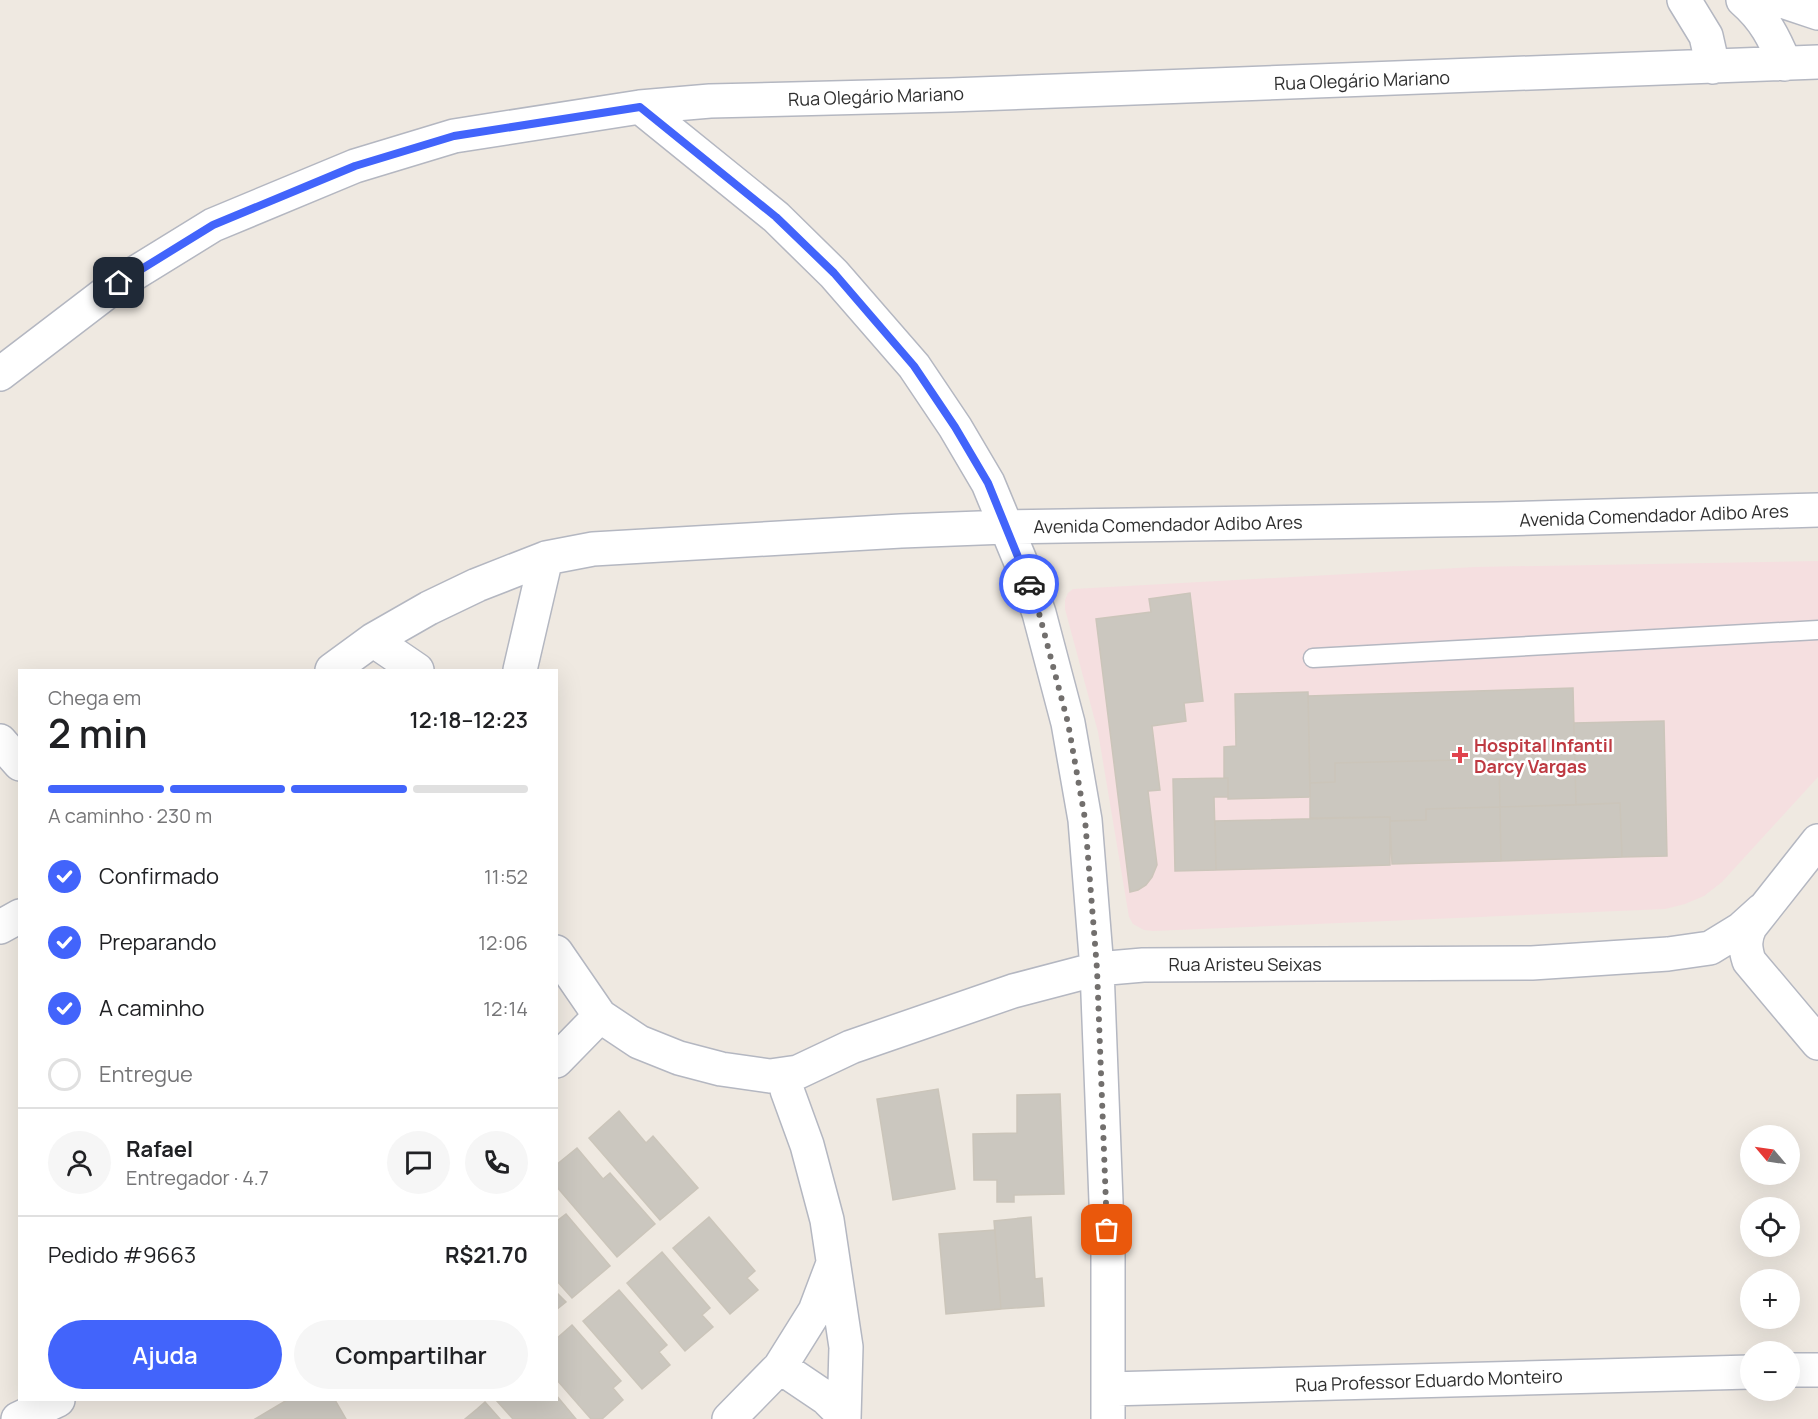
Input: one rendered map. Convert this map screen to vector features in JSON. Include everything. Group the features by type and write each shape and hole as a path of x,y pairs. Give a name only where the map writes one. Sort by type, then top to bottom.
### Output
{"street":[{"path":"1684,0 1706,36 1713,67"},
{"path":"1743,0 1764,21 1774,36 1785,64"},
{"path":"1779,0 1818,13"},
{"name":"Rua Olegário Mariano","path":"0,374 119,283 213,225 355,166 454,136 640,107 710,101 1818,62"},
{"path":"640,107 776,217 841,282 914,366 955,427 988,483 1022,565 1039,613 1068,723 1085,819 1097,969 1108,1253 1108,1404"},
{"name":"Avenida Comendador Adibo Ares","path":"333,669 374,640 429,608 477,585 546,558 593,549 1006,526 1485,519 1818,510"},
{"path":"520,669 546,558"},
{"path":"374,640 416,669"},
{"path":"0,741 18,762"},
{"path":"1818,841 1762,910 1745,938 1749,961 1818,1043"},
{"name":"Rua Aristeu Seixas","path":"785,1079 851,1047 952,1011 1012,991 1097,969 1143,965 1532,963 1668,954 1710,948 1741,929 1762,910"},
{"path":"0,927 18,917"},
{"path":"1710,948 1758,971"},
{"path":"558,955 600,1016 639,1042 679,1058 721,1069 785,1079 807,1144 827,1220 832,1266 846,1347 844,1418"},
{"path":"558,1059 600,1016"},
{"path":"729,1419 780,1367 815,1311 832,1266"},
{"path":"780,1367 826,1398 844,1418"},
{"path":"1800,1370 1818,1370"},
{"name":"Rua Professor Eduardo Monteiro","path":"1108,1404 1740,1372"},
{"path":"18,1419 56,1401"}],"lane":[{"path":"1312,658 1818,630"}],"shaded area":[{"name":"Hospital Infantil Darcy Vargas","path":"1818,561 1818,777 1722,882 1704,896 1665,909 1153,931 1144,930 1133,924 1129,917 1098,732 1065,609 1065,600 1073,589 1475,567"}],"building":[{"path":"1190,593 1203,701 1184,703 1186,721 1152,726 1160,790 1148,791 1157,865 1146,885 1130,892 1096,619 1151,612 1149,599"},
{"path":"1573,688 1576,805 1500,807 1499,759 1335,763 1335,782 1310,783 1308,696"},
{"path":"1308,692 1310,797 1228,799 1228,778 1224,778 1224,747 1236,746 1235,694"},
{"path":"1664,721 1667,856 1622,857 1620,803 1576,805 1574,723"},
{"path":"1499,759 1500,807 1426,809 1426,820 1390,821 1390,817 1310,818 1310,783 1335,782 1335,763"},
{"path":"1228,778 1228,797 1214,797 1216,870 1175,871 1173,779"},
{"path":"1620,803 1622,857 1501,861 1500,807"},
{"path":"1500,807 1501,861 1392,864 1390,821 1426,820 1426,809"},
{"path":"1390,817 1390,865 1216,870 1215,821"},
{"path":"938,1089 955,1189 893,1200 877,1099"},
{"path":"1060,1094 1064,1194 1014,1195 1014,1202 997,1202 997,1180 974,1180 973,1134 1017,1133 1017,1095"},
{"path":"619,1111 646,1143 653,1136 698,1188 660,1220 589,1138"},
{"path":"577,1148 603,1179 610,1173 655,1224 617,1257 558,1188 558,1163"},
{"path":"566,1214 610,1266 572,1298 558,1282 558,1220"},
{"path":"709,1217 755,1271 747,1278 758,1290 730,1314 673,1248"},
{"path":"1031,1217 1035,1279 1042,1278 1044,1306 1001,1309 994,1221"},
{"path":"995,1230 1001,1309 946,1314 939,1234"},
{"path":"662,1252 710,1308 702,1315 713,1327 685,1351 627,1283"},
{"path":"619,1290 667,1345 659,1352 670,1365 642,1389 583,1321"},
{"path":"558,1294 566,1302 558,1308"},
{"path":"572,1325 621,1381 613,1388 623,1400 602,1419 591,1419 558,1381 558,1337"},
{"path":"558,1397 576,1419 513,1419 497,1401 558,1401"},
{"path":"285,1401 336,1401 346,1419 255,1419"},
{"path":"485,1402 500,1419 465,1419 477,1409"}],"way so far":[{"path":"1029,584 1068,723 1085,819 1097,969 1107,1230"}],"place":[{"name":"Hospital Infantil Darcy Vargas","path":"1460,755"}],"route":[{"path":"119,283 213,225 355,166 454,136 640,107 776,217 834,273 914,366 955,427 988,483 1029,584"}]}
